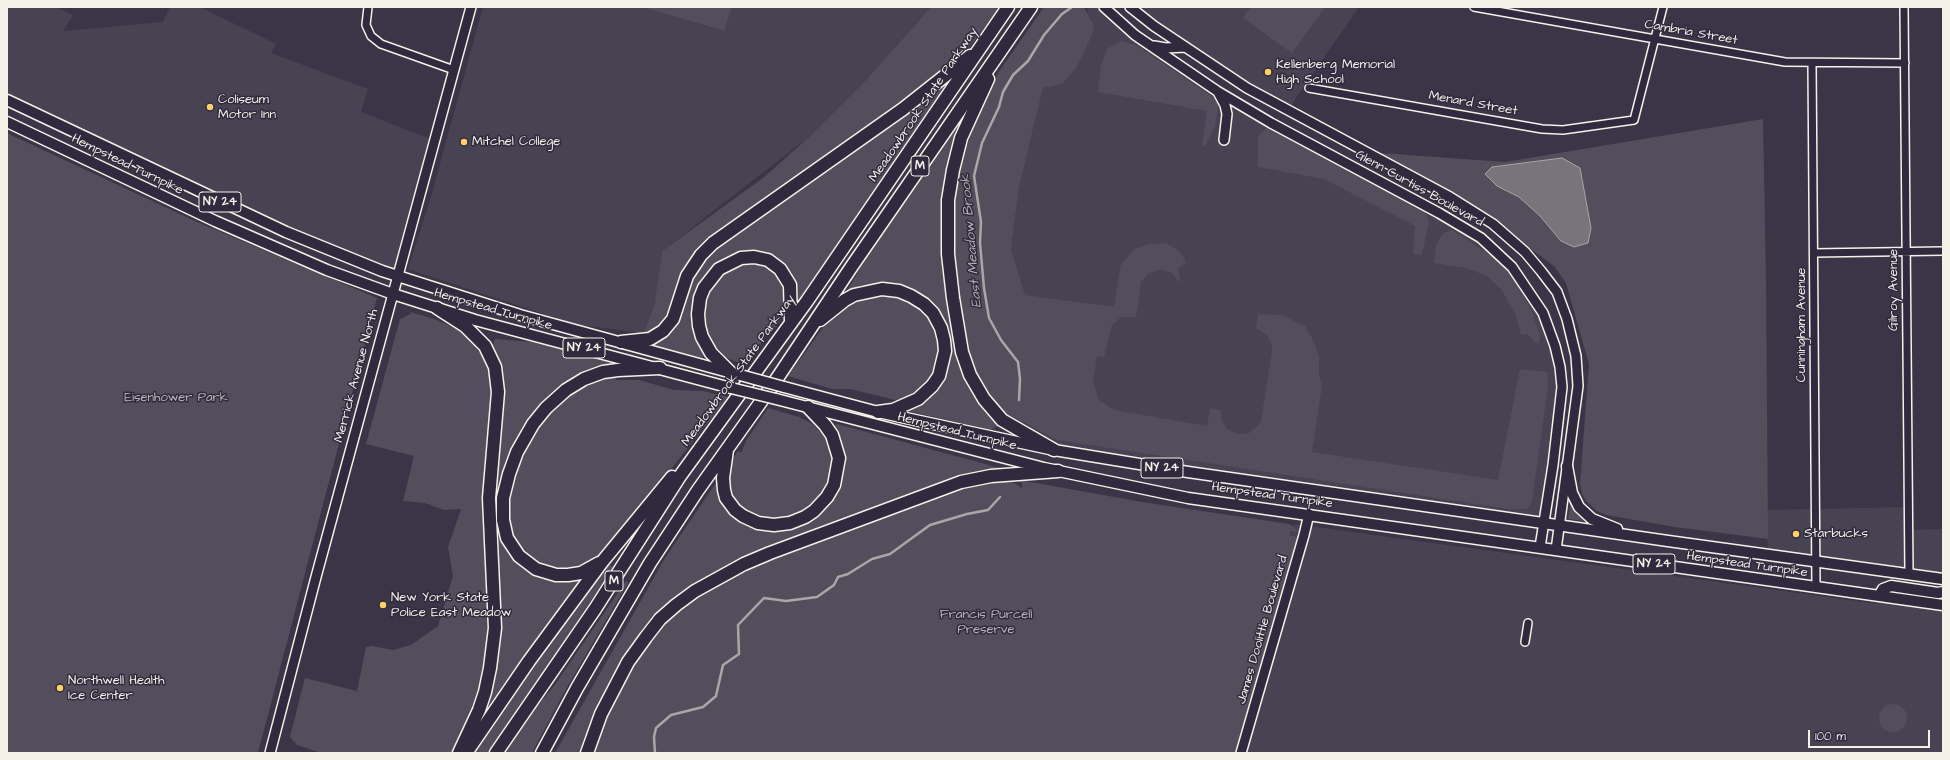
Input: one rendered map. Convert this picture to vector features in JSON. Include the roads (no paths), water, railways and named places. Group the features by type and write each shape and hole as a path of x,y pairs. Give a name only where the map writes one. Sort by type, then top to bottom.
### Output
{"highway":[{"name":"Meadowbrook State Parkway","path":"496,753 600,602 680,476 839,255 1008,7"},
{"name":"M","path":"542,753 650,563 727,448 770,389 1031,7"},
{"path":"621,342 650,339 663,331 673,318 687,276 698,259 713,243 904,109 979,49"},
{"path":"995,59 961,138 953,170 947,226 948,254 953,298 962,352 970,375 984,399 1002,420 1054,450"},
{"path":"735,374 711,353 702,337 699,326 698,314 700,298 704,288 719,269 741,258 754,257 768,260 780,269 790,285 791,321"},
{"path":"811,327 845,300 872,290 899,291 924,304 932,313 941,328 944,340 945,351 939,376 932,386 918,398 893,410 878,412"},
{"path":"437,308 465,326 485,346 495,367 498,392 489,498 495,628 490,668 479,710 459,753"},
{"path":"602,562 581,573 556,575 536,569 519,556 507,538 503,520 504,498 509,474 517,452 533,424 546,408 566,390 584,379 603,372 660,368"},
{"path":"466,753 529,661 602,562 730,407"},
{"path":"727,448 723,478 724,490 726,498 735,510 743,516 758,523 774,525 790,523 805,517 814,511 827,497 834,485 839,458 832,435 808,407"},
{"path":"587,753 601,714 628,662 646,636 660,620 676,605 695,591 727,573 770,553 961,482 991,476 1058,471"}],"main road":[{"name":"Merrick Avenue North","path":"270,753 316,576 471,7"},
{"name":"Glenn Curtiss Boulevard","path":"1130,7 1186,47 1258,94 1443,194 1493,224 1525,252 1557,292 1567,319 1577,364 1578,386 1556,550"},
{"name":"Glenn Curtiss Boulevard","path":"1106,9 1135,35 1217,91 1271,123 1407,195 1481,238 1512,267 1543,313 1555,346 1560,366 1562,387 1540,547"},
{"path":"1151,46 1166,48 1186,47"},
{"path":"1217,91 1225,105 1227,114 1224,140"},
{"name":"Hempstead Turnpike","path":"7,100 286,232 398,276 520,315 878,412 1054,450 1188,472 1560,526 1909,573 1943,579"},
{"name":"Hempstead Turnpike","path":"7,122 267,245 327,270 393,294 437,308 731,388 1058,471 1188,498 1943,605"},
{"path":"1560,366 1577,364"},
{"path":"1567,466 1572,493 1579,507 1592,518 1610,528 1654,539"},
{"name":"James Doolittle Boulevard","path":"1241,753 1309,514"},
{"path":"1879,596 1883,589 1891,586 1938,593 1943,592"}],"street":[{"path":"368,7 366,25 371,36 381,44 454,70"},
{"name":"Cambria Street","path":"1474,7 1786,62 1812,64 1905,63"},
{"path":"1655,39 1663,7"},
{"name":"Gilroy Avenue","path":"1904,7 1909,573"},
{"name":"Menard Street","path":"1308,88 1542,129 1562,130 1634,120 1655,39"},
{"name":"Cunningham Avenue","path":"1812,64 1816,587"},
{"path":"1814,253 1943,251"},
{"path":"1525,642 1528,623"}],"waterway":[{"name":"East Meadow Brook","path":"1019,400 1020,379 1018,362 1001,340 989,318 984,288 980,243 981,222 974,176 982,143 999,107 1003,92 1013,75 1028,61 1044,35 1062,14 1072,7"},
{"name":"East Meadow Brook","path":"655,753 654,737 656,728 671,715 703,707 716,696 723,665 739,654 738,625 764,598 786,601 817,597 834,585 838,577 848,574 872,559 890,554 930,525 967,514 988,510 1000,497"}],"place":[{"name":"Kellenberg Memorial High School","path":"1268,72"},
{"name":"Coliseum Motor Inn","path":"210,107"},
{"name":"Mitchel College","path":"464,142"},
{"name":"Starbucks","path":"1796,534"},
{"name":"New York State Police East Meadow","path":"383,605"},
{"name":"Northwell Health Ice Center","path":"60,688"}],"park label":[{"name":"Eisenhower Park","path":"176,398"},
{"name":"Francis Purcell Preserve","path":"986,622"}]}
